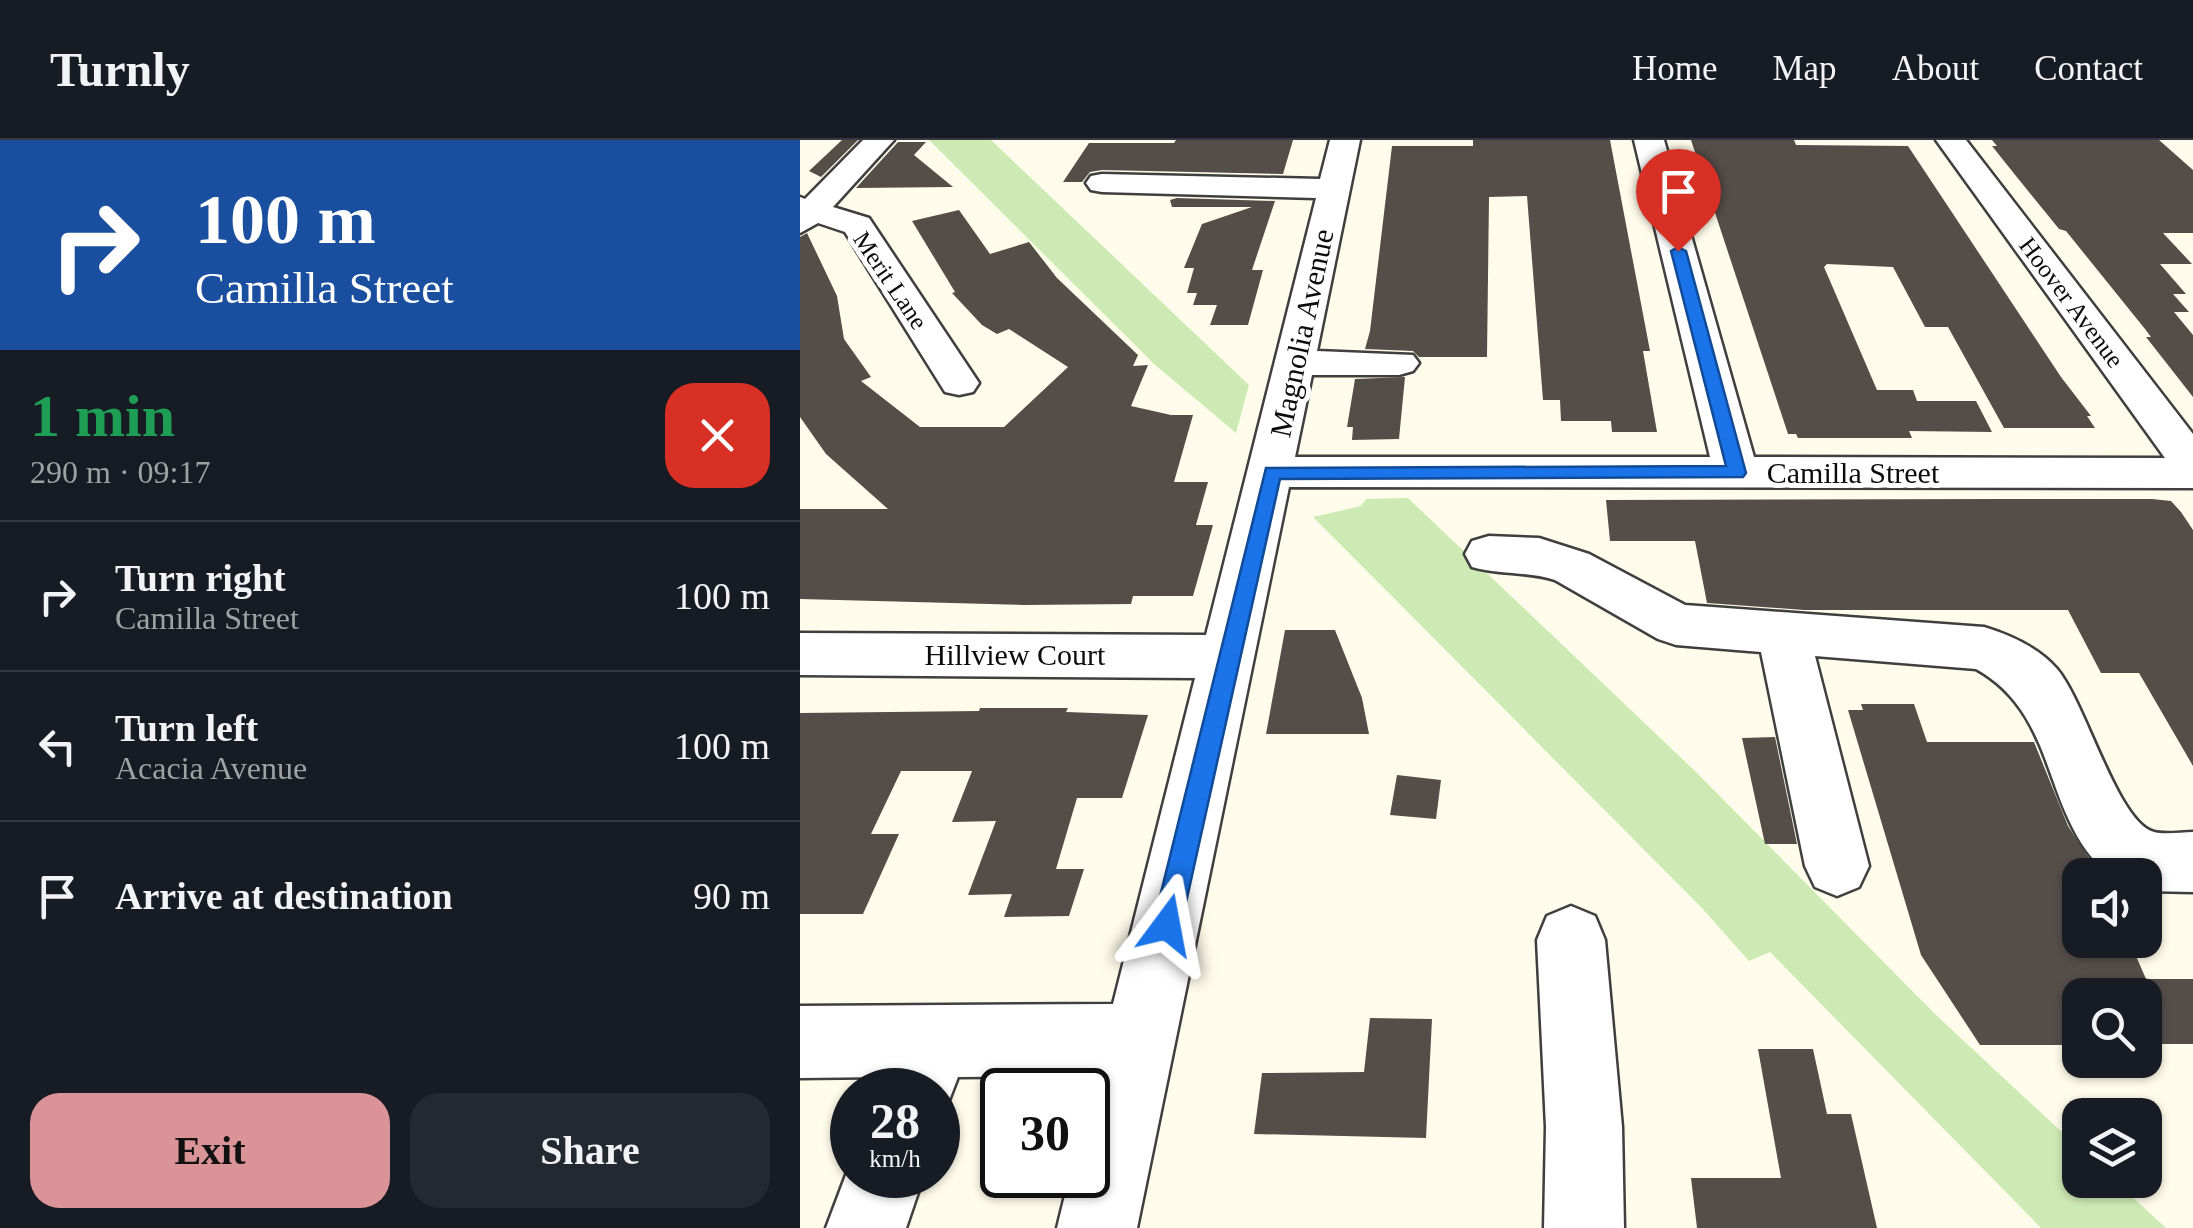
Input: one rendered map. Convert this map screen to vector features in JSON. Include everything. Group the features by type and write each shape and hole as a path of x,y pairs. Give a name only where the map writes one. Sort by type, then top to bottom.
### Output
{"street":[{"path":"804,214 879,140"},
{"path":"1650,140 1736,473"},
{"name":"Hoover Avenue","path":"1951,140 2193,465"},
{"path":"1102,183 1339,164"},
{"name":"Magnolia Avenue","path":"1097,1228 1339,164"},
{"name":"Merit Lane","path":"804,214 857,224 958,383"},
{"path":"1294,363 1399,363"},
{"name":"Camilla Street","path":"1272,472 2193,473"},
{"path":"1489,554 1538,556 1572,567 1676,624 1984,648 2012,662 2041,688 2106,829 2131,855 2152,862 2193,862"},
{"path":"1783,632 1837,866"},
{"name":"Hillview Court","path":"800,654 1230,656"},
{"path":"1571,940 1584,1127 1584,1228"},
{"path":"800,1042 926,1066 1140,1040"},
{"path":"866,1228 877,1198"}],"green space":[{"path":"929,140 991,140 1249,385 1236,433 1154,364"},
{"path":"1408,498 1695,771 1936,1015 2062,1132 2062,1198 2134,1198 2166,1228 2041,1228 1770,952 1749,961 1701,907 1313,517 1361,506 1366,499"}],"building":[{"path":"842,140 858,140 821,177 809,171"},
{"path":"1293,140 1283,174 1102,170 1090,172 1082,182 1063,182 1089,143"},
{"path":"1473,140 1610,140 1650,351 1643,351 1657,432 1612,432 1611,421 1561,421 1560,400 1543,400 1527,196 1489,197 1487,357 1419,357 1413,351 1365,349 1392,146 1473,146"},
{"path":"1691,140 1908,146 2091,416 2087,416 2095,428 2004,428 1948,327 1925,327 1893,267 1827,264 1824,267 1877,390 1913,390 1917,401 1976,401 1992,432 1909,431 1912,438 1798,438 1788,434"},
{"path":"1992,140 2159,140 2193,170 2193,233 2163,233 2192,264 2160,264 2186,294 2173,294 2189,312 2174,312 2193,335 2193,397 2146,337 2151,337 2145,329 2016,176 1992,146 1997,146"},
{"path":"898,142 926,142 914,155 953,187 856,188"},
{"path":"1170,200 1275,201 1252,270 1263,270 1248,325 1210,325 1217,305 1193,305 1197,293 1187,293 1194,268 1184,268 1202,224 1252,207 1172,207"},
{"path":"959,210 990,254 1029,242 1057,278 1138,355 1133,366 1148,365 1131,406 1171,415 1193,415 1174,482 1208,482 1196,525 1213,525 1193,596 1133,596 1131,604 1024,605 800,599 800,509 888,509 826,454 800,417 800,237 807,233 837,296 844,339 871,377 861,381 920,427 1004,427 1068,367 1009,329 997,334 982,325 952,293 955,292 912,221"},
{"path":"1405,377 1399,439 1352,440 1353,427 1347,427 1355,379"},
{"path":"1606,500 2171,501 2193,530 2193,766 2139,673 2101,673 2068,610 1804,610 1707,603 1695,541 1610,541"},
{"path":"1285,630 1335,630 1362,698 1369,734 1266,734"},
{"path":"1861,704 1914,704 1927,742 2034,742 2068,826 2089,858 2062,858 2062,958 2137,958 2146,978 2062,978 2062,1045 1980,1045 1921,955 1848,710 1863,710"},
{"path":"1068,708 1066,712 1148,715 1122,798 1077,798 1056,869 1084,869 1069,916 1004,917 1012,894 968,895 996,821 952,822 972,771 901,771 871,834 899,834 863,914 800,914 800,713"},
{"path":"1775,737 1797,844 1765,844 1742,738"},
{"path":"1397,775 1441,780 1436,819 1390,815"},
{"path":"2162,979 2193,979 2193,1044 2162,1044"},
{"path":"1370,1018 1432,1019 1426,1138 1254,1134 1262,1073 1364,1072"},
{"path":"1758,1049 1813,1049 1827,1114 1851,1114 1877,1228 1697,1228 1691,1178 1781,1178"}],"route":[{"path":"1167,925 1272,472 1736,473 1678,251"}]}
